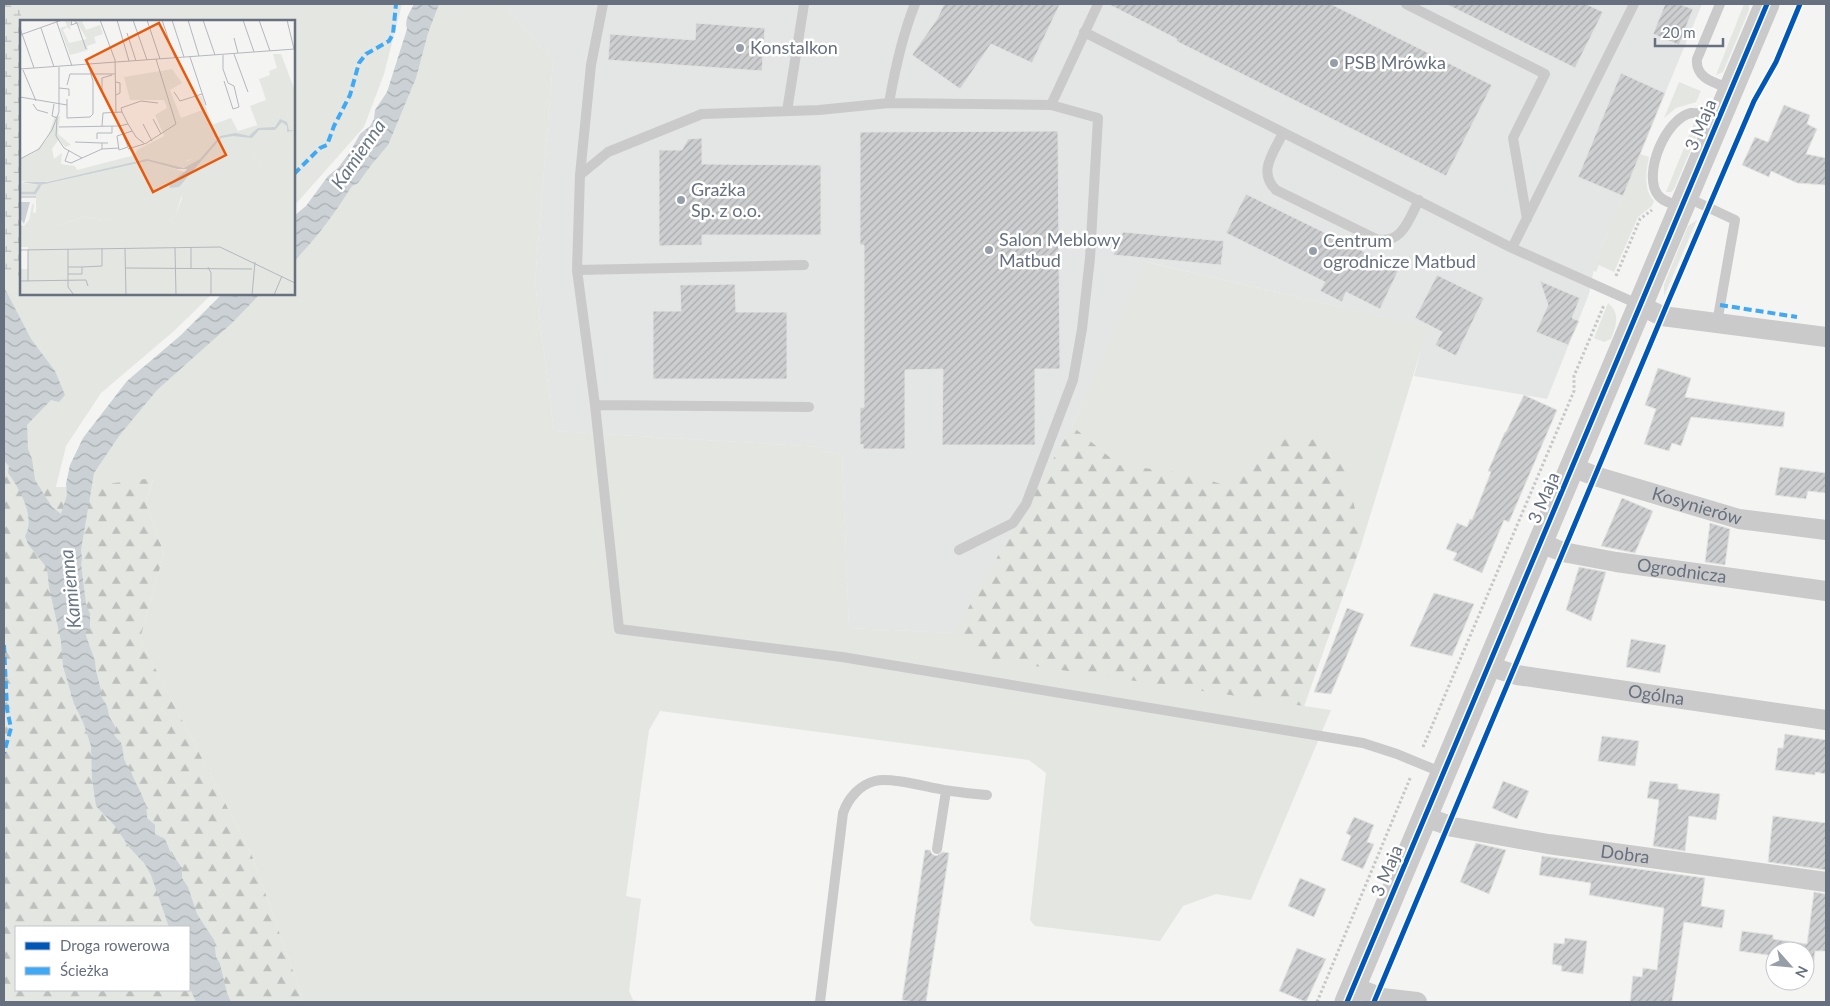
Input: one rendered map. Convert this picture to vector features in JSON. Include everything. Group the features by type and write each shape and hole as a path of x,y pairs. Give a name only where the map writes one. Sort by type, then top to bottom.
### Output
{"street":[{"name":"3 Maja","path":"1350,995 1767,4"},
{"path":"1641,306 1662,316 1826,337"},
{"name":"Kosynierów","path":"1572,467 1595,476 1739,519 1826,530"},
{"name":"Ogrodnicza","path":"1540,543 1563,552 1616,562 1826,591"},
{"name":"Ogólna","path":"1488,666 1517,675 1826,720"},
{"name":"Dobra","path":"1425,817 1453,827 1548,844 1826,882"},
{"path":"1350,995 1417,1002"}],"lane":[{"path":"604,4 591,65 580,175 577,270 595,406 619,629 842,657 1363,743 1443,773"},
{"path":"787,111 804,4"},
{"path":"888,103 905,29 915,4"},
{"path":"1052,105 1098,4"},
{"path":"1406,4 1545,74 1513,138 1527,219"},
{"path":"1512,248 1634,4"},
{"path":"1720,4 1697,59 1697,64 1700,73 1704,77 1731,89"},
{"path":"1084,32 1512,248 1641,306"},
{"path":"580,175 608,152 702,114 819,110 888,103 1052,105 1098,118 1090,258 1082,329 1073,380 1026,504 1013,523 959,550"},
{"path":"1717,323 1735,220 1684,202 1660,197 1655,190 1654,182 1658,150 1669,130 1682,118 1691,113 1699,113 1718,120"},
{"path":"1283,133 1270,159 1266,176 1269,184 1284,194 1383,241 1392,239 1399,234 1405,227 1419,200"},
{"path":"577,270 804,265"},
{"path":"595,406 809,407"},
{"path":"820,1002 843,813 847,802 862,787 874,781 887,780 987,795"},
{"path":"937,849 946,790"}],"path":[{"path":"1317,1002 1574,391 1574,376 1640,219 1655,208 1660,197"}],"shaded area":[{"path":"511,4 1702,4 1595,263 1589,294 1547,399 1414,376 1427,327 1147,262 1072,426 954,633 849,628 842,455 821,451 821,447 554,431 535,282 553,61 509,10"}],"green space":[{"path":"4,4 402,4 384,74 364,127 295,205 295,20 20,20 20,295 211,295 174,331 101,393 66,446 56,487 19,487 4,470"},
{"path":"4,4 21,4 20,275 4,277 4,225 8,220 4,214"},
{"path":"428,4 511,4 509,10 553,61 535,282 554,431 821,447 821,451 842,455 849,628 954,633 1072,426 1146,262 1428,327 1362,542 1304,706 1331,710 1251,900 1216,894 1183,906 1160,941 1035,926 1030,920 1046,773 1029,760 660,711 649,730 626,896 641,899 629,991 633,1000 648,1002 304,1002 251,853 140,639 164,553 146,504 153,479 83,487 101,443 246,295 295,295 295,242 384,134"},
{"path":"1744,4 1749,4 1749,10 1723,72 1716,75"},
{"path":"1679,82 1701,91 1696,102 1676,108 1664,118"},
{"path":"1695,121 1699,126 1699,130 1674,189 1671,192 1666,192"},
{"path":"1640,154 1649,157 1646,174 1647,186 1654,201 1652,206 1638,217 1614,272 1599,265 1596,272 1592,270"},
{"path":"1697,220 1664,296 1664,285 1688,226"},
{"path":"1608,303 1615,311 1616,320 1611,339 1604,342 1594,338"},
{"path":"1072,426 1119,465 1192,474 1235,489 1252,453 1288,438 1320,440 1346,468 1362,542 1304,706 988,659 954,633"},
{"path":"4,470 19,487 83,487 153,478 146,504 164,553 140,639 251,853 304,1002 4,1002"}],"water":[{"name":"Kamienna","path":"414,4 439,4 428,33 416,78 388,145 358,183 352,186 325,225 295,260 295,215 306,206 328,176 338,168 360,134 370,126 374,119 375,110 387,92 407,29 409,13"},
{"name":"Kamienna","path":"4,287 31,339 55,371 65,395 59,402 51,400 27,425 28,449 32,459 35,480 52,507 61,514 67,495 66,484 70,465 83,438 127,381 181,335 221,295 259,295 231,324 157,390 119,436 94,473 81,550 86,604 90,614 90,628 85,633 95,661 101,696 116,728 114,734 121,743 124,760 143,799 147,818 155,825 155,834 165,839 170,851 182,868 182,878 188,887 197,914 214,940 216,957 220,964 231,1002 196,1002 190,988 190,926 169,926 151,875 144,863 129,847 115,826 96,806 92,779 91,746 83,722 74,704 63,666 61,641 49,587 47,568 28,544 25,536 29,521 28,512 22,495 8,473 9,466 4,461"}],"building":[{"path":"944,4 1060,4 1032,63 991,44 960,89 912,55 937,19"},
{"name":"PSB Mrówka","path":"1108,4 1331,4 1492,85 1446,176 1176,41 1177,39"},
{"path":"1446,4 1586,4 1603,12 1575,68"},
{"path":"1665,4 1679,4 1693,9 1679,45 1653,34"},
{"path":"696,23 765,28 762,71 608,60 610,34 695,40"},
{"path":"1621,73 1665,93 1623,196 1578,177"},
{"path":"1784,105 1810,115 1807,124 1817,129 1806,154 1826,158 1826,185 1797,183 1771,171 1769,177 1742,165 1755,137 1768,142"},
{"path":"1058,131 1060,369 1035,369 1035,445 942,445 943,369 905,370 905,449 863,449 863,444 860,445 860,408 864,407 864,245 860,245 860,132"},
{"path":"702,138 702,164 821,165 821,235 702,235 702,245 659,246 659,150 682,150 688,139"},
{"name":"Centrum ogrodnicze Matbud","path":"1246,194 1399,269 1380,309 1346,292 1342,302 1320,291 1325,282 1226,233"},
{"path":"1123,232 1224,241 1221,265 1113,255"},
{"path":"1437,275 1484,298 1456,356 1435,345 1442,332 1415,318"},
{"path":"1540,281 1580,298 1572,318 1579,321 1568,345 1536,332 1548,305"},
{"path":"735,284 736,312 787,312 787,379 653,379 653,311 681,311 680,285"},
{"path":"1658,368 1691,378 1685,397 1785,412 1783,427 1691,417 1681,446 1672,443 1669,451 1644,444 1656,409 1645,405"},
{"path":"1524,395 1557,410 1509,522 1504,520 1482,573 1453,560 1457,553 1446,549 1457,523 1467,527 1470,519 1472,520 1491,472 1488,471"},
{"path":"1780,467 1826,473 1826,493 1808,491 1806,499 1775,495"},
{"path":"1622,498 1653,511 1635,553 1601,546"},
{"path":"1710,523 1730,529 1725,565 1705,562"},
{"path":"1579,567 1606,572 1591,621 1566,610"},
{"path":"1434,593 1474,604 1452,656 1410,646"},
{"path":"1347,608 1364,614 1331,694 1314,692"},
{"path":"1631,639 1666,645 1660,673 1626,667"},
{"path":"1785,734 1826,740 1826,774 1815,772 1815,775 1775,770 1778,748 1783,748"},
{"path":"1602,736 1639,741 1635,766 1598,761"},
{"path":"1503,781 1529,791 1517,819 1492,808"},
{"path":"1650,781 1678,784 1678,789 1720,794 1716,820 1689,816 1685,851 1653,846 1659,800 1647,798"},
{"path":"1773,816 1826,823 1826,870 1768,862"},
{"path":"1354,817 1374,825 1367,842 1374,844 1363,869 1341,860 1351,836 1346,833"},
{"path":"1476,843 1506,850 1489,894 1460,882"},
{"path":"925,850 930,850 936,856 943,852 949,853 926,1002 914,1002 902,1000"},
{"path":"1542,856 1705,878 1701,906 1725,910 1722,928 1684,922 1672,1002 1630,1002 1633,976 1642,977 1643,968 1657,970 1664,908 1589,895 1591,883 1539,875"},
{"path":"1300,878 1326,889 1314,917 1288,906"},
{"path":"1814,892 1826,894 1826,951 1815,951 1815,941 1807,941"},
{"path":"1742,931 1773,935 1773,939 1787,941 1765,941 1765,955 1739,951"},
{"path":"1565,938 1587,941 1583,974 1561,971 1562,966 1552,964 1554,943 1564,944"},
{"path":"1297,948 1326,959 1306,1002 1279,991"}],"marked path":[{"path":"295,173 320,148 327,145 334,126 350,95 359,63 366,54 389,41 393,34 396,4"},
{"path":"1720,305 1797,317"},
{"path":"4,645 7,709 11,728 4,753"}],"cycle path":[{"path":"1347,1002 1767,4"},
{"path":"1374,1002 1668,302 1754,101 1776,62 1800,4"}],"place":[{"name":"Konstalkon","path":"740,48"},
{"name":"PSB Mrówka","path":"1334,63"},
{"name":"Grażka Sp. z o.o.","path":"681,200"},
{"name":"Salon Meblowy Matbud","path":"989,250"},
{"name":"Centrum ogrodnicze Matbud","path":"1313,251"}]}
